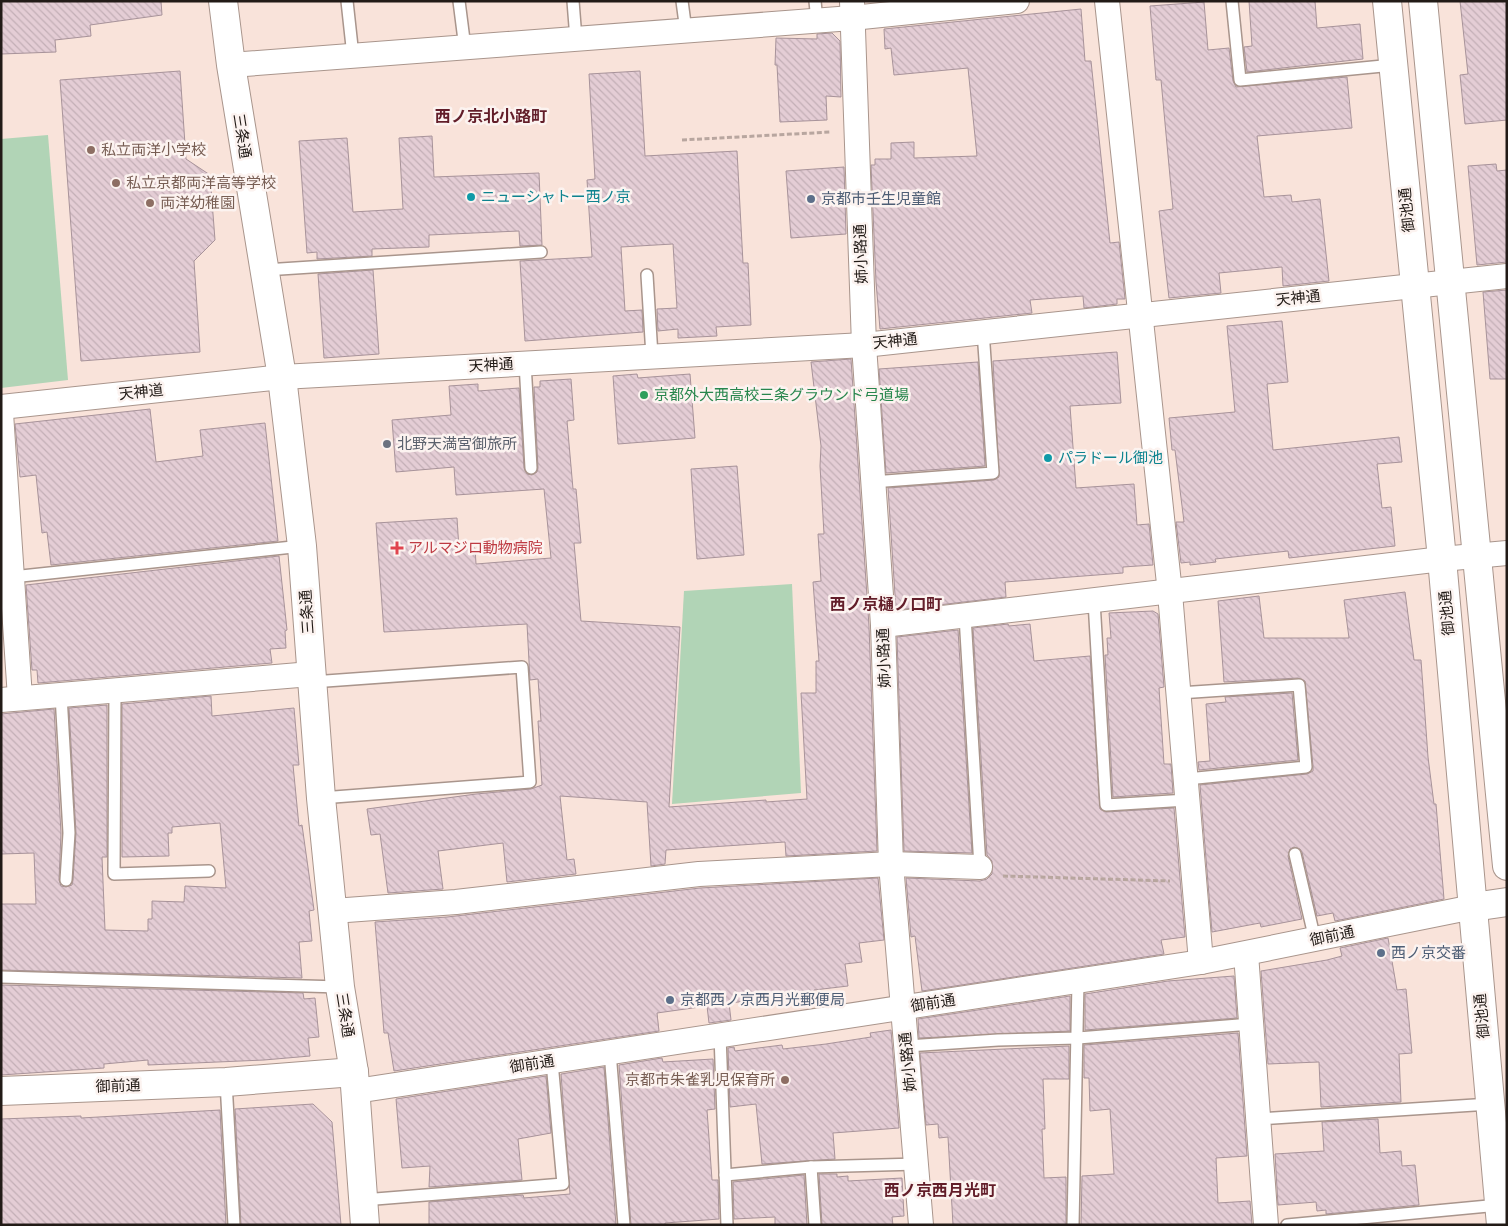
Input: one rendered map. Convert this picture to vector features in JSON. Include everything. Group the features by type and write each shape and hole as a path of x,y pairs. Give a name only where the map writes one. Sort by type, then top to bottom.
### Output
{"street":[{"name":"三条通","path":"224,1 231,65 282,377 302,546 321,798 340,987 355,1082 364,1212"},
{"path":"231,65 686,31 816,11 1017,1"},
{"path":"1107,1 1170,593 1201,962"},
{"name":"御池通","path":"1387,1 1442,559 1500,1215"},
{"path":"1423,1 1507,866"},
{"name":"姉小路通","path":"852,10 864,345 883,626 890,864 921,1225"},
{"name":"天神通","path":"282,377 864,345 1507,276"},
{"name":"天神道","path":"1,407 282,377"},
{"path":"1,413 12,577 11,699 114,690 312,678"},
{"path":"883,626 1442,559 1507,553"},
{"path":"333,911 456,902 699,874 890,864 980,867"},
{"name":"御前通","path":"1,1091 226,1082 355,1082 552,1062 1201,962 1473,907 1507,902"},
{"path":"1246,954 1266,1225"}],"lane":[{"path":"347,1 353,56"},
{"path":"459,1 465,48"},
{"path":"573,1 576,39"},
{"path":"682,1 686,31"},
{"path":"1232,1 1240,80 1393,65"},
{"path":"264,270 541,252"},
{"path":"647,274 652,356"},
{"path":"872,482 993,473 983,331"},
{"path":"525,363 531,468"},
{"path":"12,577 302,546"},
{"path":"1094,601 1106,805 1306,767 1299,685 1178,693"},
{"path":"965,616 980,867"},
{"path":"312,678 522,667 530,782 321,798"},
{"path":"114,690 114,874 209,871"},
{"path":"61,696 69,833 66,880"},
{"path":"1295,854 1315,940"},
{"path":"1,978 340,987"},
{"path":"1073,1225 1078,982"},
{"path":"907,1046 998,1040 1078,1038 1251,1024"},
{"path":"720,1036 727,1225"},
{"path":"610,1052 624,1225"},
{"path":"364,1212 563,1184 552,1062"},
{"path":"226,1082 234,1225"},
{"path":"1258,1120 1490,1104"},
{"path":"725,1175 811,1167 917,1164"},
{"path":"811,1167 815,1225"},
{"path":"1287,1225 1500,1215"}],"path":[{"path":"682,140 770,134 856,132"},
{"path":"980,867 995,876 1195,882"}],"green space":[{"path":"48,135 68,380 1,388 1,139"},
{"path":"792,584 801,793 672,804 684,591"}],"building":[{"path":"1,1 161,1 162,15 90,25 91,36 55,40 56,52 1,54"},
{"path":"1249,1 1315,1 1317,28 1360,24 1363,59 1247,72 1244,47 1252,46"},
{"path":"1460,1 1507,1 1507,120 1465,124 1460,75 1468,74"},
{"path":"1204,2 1208,50 1229,48 1233,81 1236,87 1347,77 1352,128 1257,136 1264,197 1291,195 1292,202 1320,199 1329,281 1283,286 1282,267 1219,273 1221,293 1169,298 1159,211 1173,209 1161,80 1156,80 1150,6"},
{"path":"1081,9 1085,61 1091,61 1110,243 1119,242 1125,299 1117,299 1117,304 1084,308 1083,296 1030,300 1032,313 880,329 871,165 875,165 875,159 891,159 891,143 914,142 914,158 977,156 968,68 894,75 891,48 885,49 884,29"},
{"path":"832,33 840,41 841,97 826,96 827,120 780,122 777,65 775,65 776,38 817,39 817,34"},
{"path":"180,71 186,159 210,175 215,240 194,261 200,352 81,361 60,80"},
{"path":"640,71 645,156 737,151 743,263 748,263 751,325 716,327 717,336 678,338 678,329 658,331 657,309 677,308 673,244 621,247 625,311 642,310 643,332 525,341 520,261 592,257 587,180 595,179 589,74"},
{"name":"ニューシャトー西ノ京","path":"432,136 434,177 539,173 542,245 520,246 519,231 429,235 429,247 372,249 372,256 317,259 317,252 307,253 299,141 347,138 353,212 403,209 399,138"},
{"path":"1496,164 1497,171 1507,170 1507,262 1477,265 1468,166"},
{"path":"844,167 846,234 791,238 786,171"},
{"path":"373,270 379,354 324,358 318,274"},
{"path":"1507,290 1507,379 1490,379 1483,292"},
{"path":"1282,321 1288,382 1267,384 1273,450 1399,437 1402,462 1377,464 1382,508 1391,507 1395,546 1289,558 1288,551 1215,559 1216,562 1190,565 1190,562 1181,563 1176,522 1184,522 1175,450 1172,450 1169,418 1235,412 1227,326"},
{"path":"1117,352 1121,403 1070,406 1076,488 1134,484 1137,525 1149,524 1153,565 1123,567 1123,573 1005,582 1006,597 896,610 888,488 994,480 999,477 993,361"},
{"path":"851,359 869,626 877,851 786,856 785,842 666,850 665,864 651,866 647,802 560,796 567,860 574,859 576,874 507,882 503,843 438,851 443,889 388,893 380,834 371,835 367,809 476,794 531,789 542,785 538,721 541,721 538,679 530,680 527,624 384,632 376,523 457,518 459,549 475,548 476,564 551,558 544,489 456,495 454,467 396,472 392,420 451,415 449,386 478,384 478,391 519,388 524,468 527,474 532,475 537,472 538,468 534,387 540,387 540,381 571,379 574,420 567,421 573,489 576,489 581,543 574,543 581,621 680,627 669,807 807,799 801,693 816,693 816,661 819,661 813,582 821,581 818,534 824,534 820,466 821,446 811,362"},
{"path":"978,362 985,466 886,473 879,369"},
{"path":"637,374 638,378 690,374 695,438 618,444 613,376"},
{"path":"150,409 156,462 203,456 200,430 265,423 278,541 51,565 47,532 42,533 36,475 20,477 15,424"},
{"path":"737,466 744,555 697,559 691,469"},
{"path":"279,556 287,630 285,631 286,648 270,649 272,663 38,683 37,670 32,670 26,585"},
{"path":"1405,592 1414,660 1421,660 1428,757 1434,804 1436,804 1444,899 1335,921 1333,913 1317,916 1302,852 1294,847 1290,849 1288,856 1302,919 1261,927 1260,923 1212,932 1200,785 1307,774 1313,771 1305,681 1298,678 1224,682 1218,601 1259,596 1264,638 1349,638 1344,600"},
{"path":"1153,611 1158,614 1164,687 1159,688 1164,764 1171,764 1173,793 1113,797 1105,655 1108,655 1107,638 1111,638 1109,613"},
{"path":"1008,624 1009,626 1030,624 1034,661 1090,656 1100,809 1106,812 1174,808 1185,937 1161,940 1164,954 922,991 915,936 911,937 906,878 980,881 987,879 992,874 992,861 987,855 973,628"},
{"path":"958,630 972,853 904,851 897,637"},
{"path":"1292,693 1298,760 1199,770 1198,762 1210,761 1206,704 1226,702 1225,697"},
{"path":"211,696 212,716 294,708 299,765 293,765 299,826 302,825 314,910 309,911 312,941 299,942 302,978 1,970 1,904 36,904 34,853 1,854 1,714 54,709 61,833 59,880 61,886 66,887 72,885 73,880 76,833 69,708 107,705 107,857 102,857 105,930 148,931 148,919 152,919 152,901 184,902 185,886 226,888 220,823 172,827 172,833 168,833 169,856 122,857 122,704"},
{"path":"878,878 884,940 859,943 862,962 845,964 848,986 814,990 814,993 803,995 729,1003 731,1020 709,1023 707,1006 657,1013 659,1031 394,1071 388,1033 384,1033 375,922 447,917 700,888"},
{"path":"1388,938 1397,990 1406,989 1412,1053 1399,1054 1401,1102 1321,1107 1319,1062 1268,1064 1261,971 1327,960 1342,956 1340,948"},
{"path":"1234,976 1237,1018 1085,1030 1085,994 1168,981"},
{"path":"1,985 303,993 304,999 315,998 319,1037 308,1038 310,1056 148,1065 148,1060 104,1064 104,1068 1,1075"},
{"path":"1070,996 1070,1031 919,1038 918,1019"},
{"path":"891,1030 899,1128 833,1133 835,1159 762,1164 756,1104 730,1107 728,1048 734,1047 735,1051 782,1045 783,1049 871,1037 870,1033"},
{"path":"1238,1033 1247,1156 1216,1158 1218,1203 1250,1201 1252,1225 1081,1225 1082,1176 1114,1174 1110,1109 1090,1111 1089,1078 1084,1078 1084,1045"},
{"path":"1069,1046 1069,1079 1043,1079 1045,1129 1042,1129 1044,1178 1066,1177 1066,1225 953,1225 948,1137 939,1138 938,1124 926,1125 920,1053"},
{"path":"662,1058 663,1062 713,1059 715,1109 707,1110 712,1180 718,1180 719,1219 665,1223 665,1225 631,1225 619,1065"},
{"path":"604,1067 616,1225 429,1225 429,1202 523,1195 524,1198 570,1194 561,1074"},
{"path":"546,1076 551,1133 518,1139 522,1180 429,1187 430,1166 402,1168 396,1099"},
{"path":"313,1104 332,1122 341,1225 241,1225 235,1109"},
{"path":"220,1110 226,1225 1,1225 1,1119 81,1116 81,1118"},
{"path":"1378,1119 1380,1153 1401,1151 1402,1166 1415,1165 1419,1205 1326,1214 1326,1210 1317,1211 1316,1202 1278,1205 1275,1154 1324,1151 1322,1122"},
{"path":"819,1174 837,1174 837,1177 848,1176 848,1181 902,1178 904,1216 892,1217 893,1225 822,1225"},
{"path":"804,1175 807,1225 775,1225 775,1217 734,1219 733,1182"}],"place":[{"name":"私立両洋小学校","path":"91,150"},
{"name":"私立京都両洋高等学校","path":"116,183"},
{"name":"ニューシャトー西ノ京","path":"471,197"},
{"name":"京都市壬生児童館","path":"811,199"},
{"name":"両洋幼稚園","path":"150,203"},
{"name":"京都外大西高校三条グラウンド弓道場","path":"644,395"},
{"name":"北野天満宮御旅所","path":"387,444"},
{"name":"パラドール御池","path":"1048,458"},
{"name":"アルマジロ動物病院","path":"397,548"},
{"name":"西ノ京交番","path":"1381,953"},
{"name":"京都西ノ京西月光郵便局","path":"670,1000"},
{"name":"京都市朱雀乳児保育所","path":"785,1080"}],"district":[{"name":"西ノ京北小路町","path":"491,116"},
{"name":"西ノ京樋ノ口町","path":"886,604"},
{"name":"西ノ京西月光町","path":"940,1190"}]}
